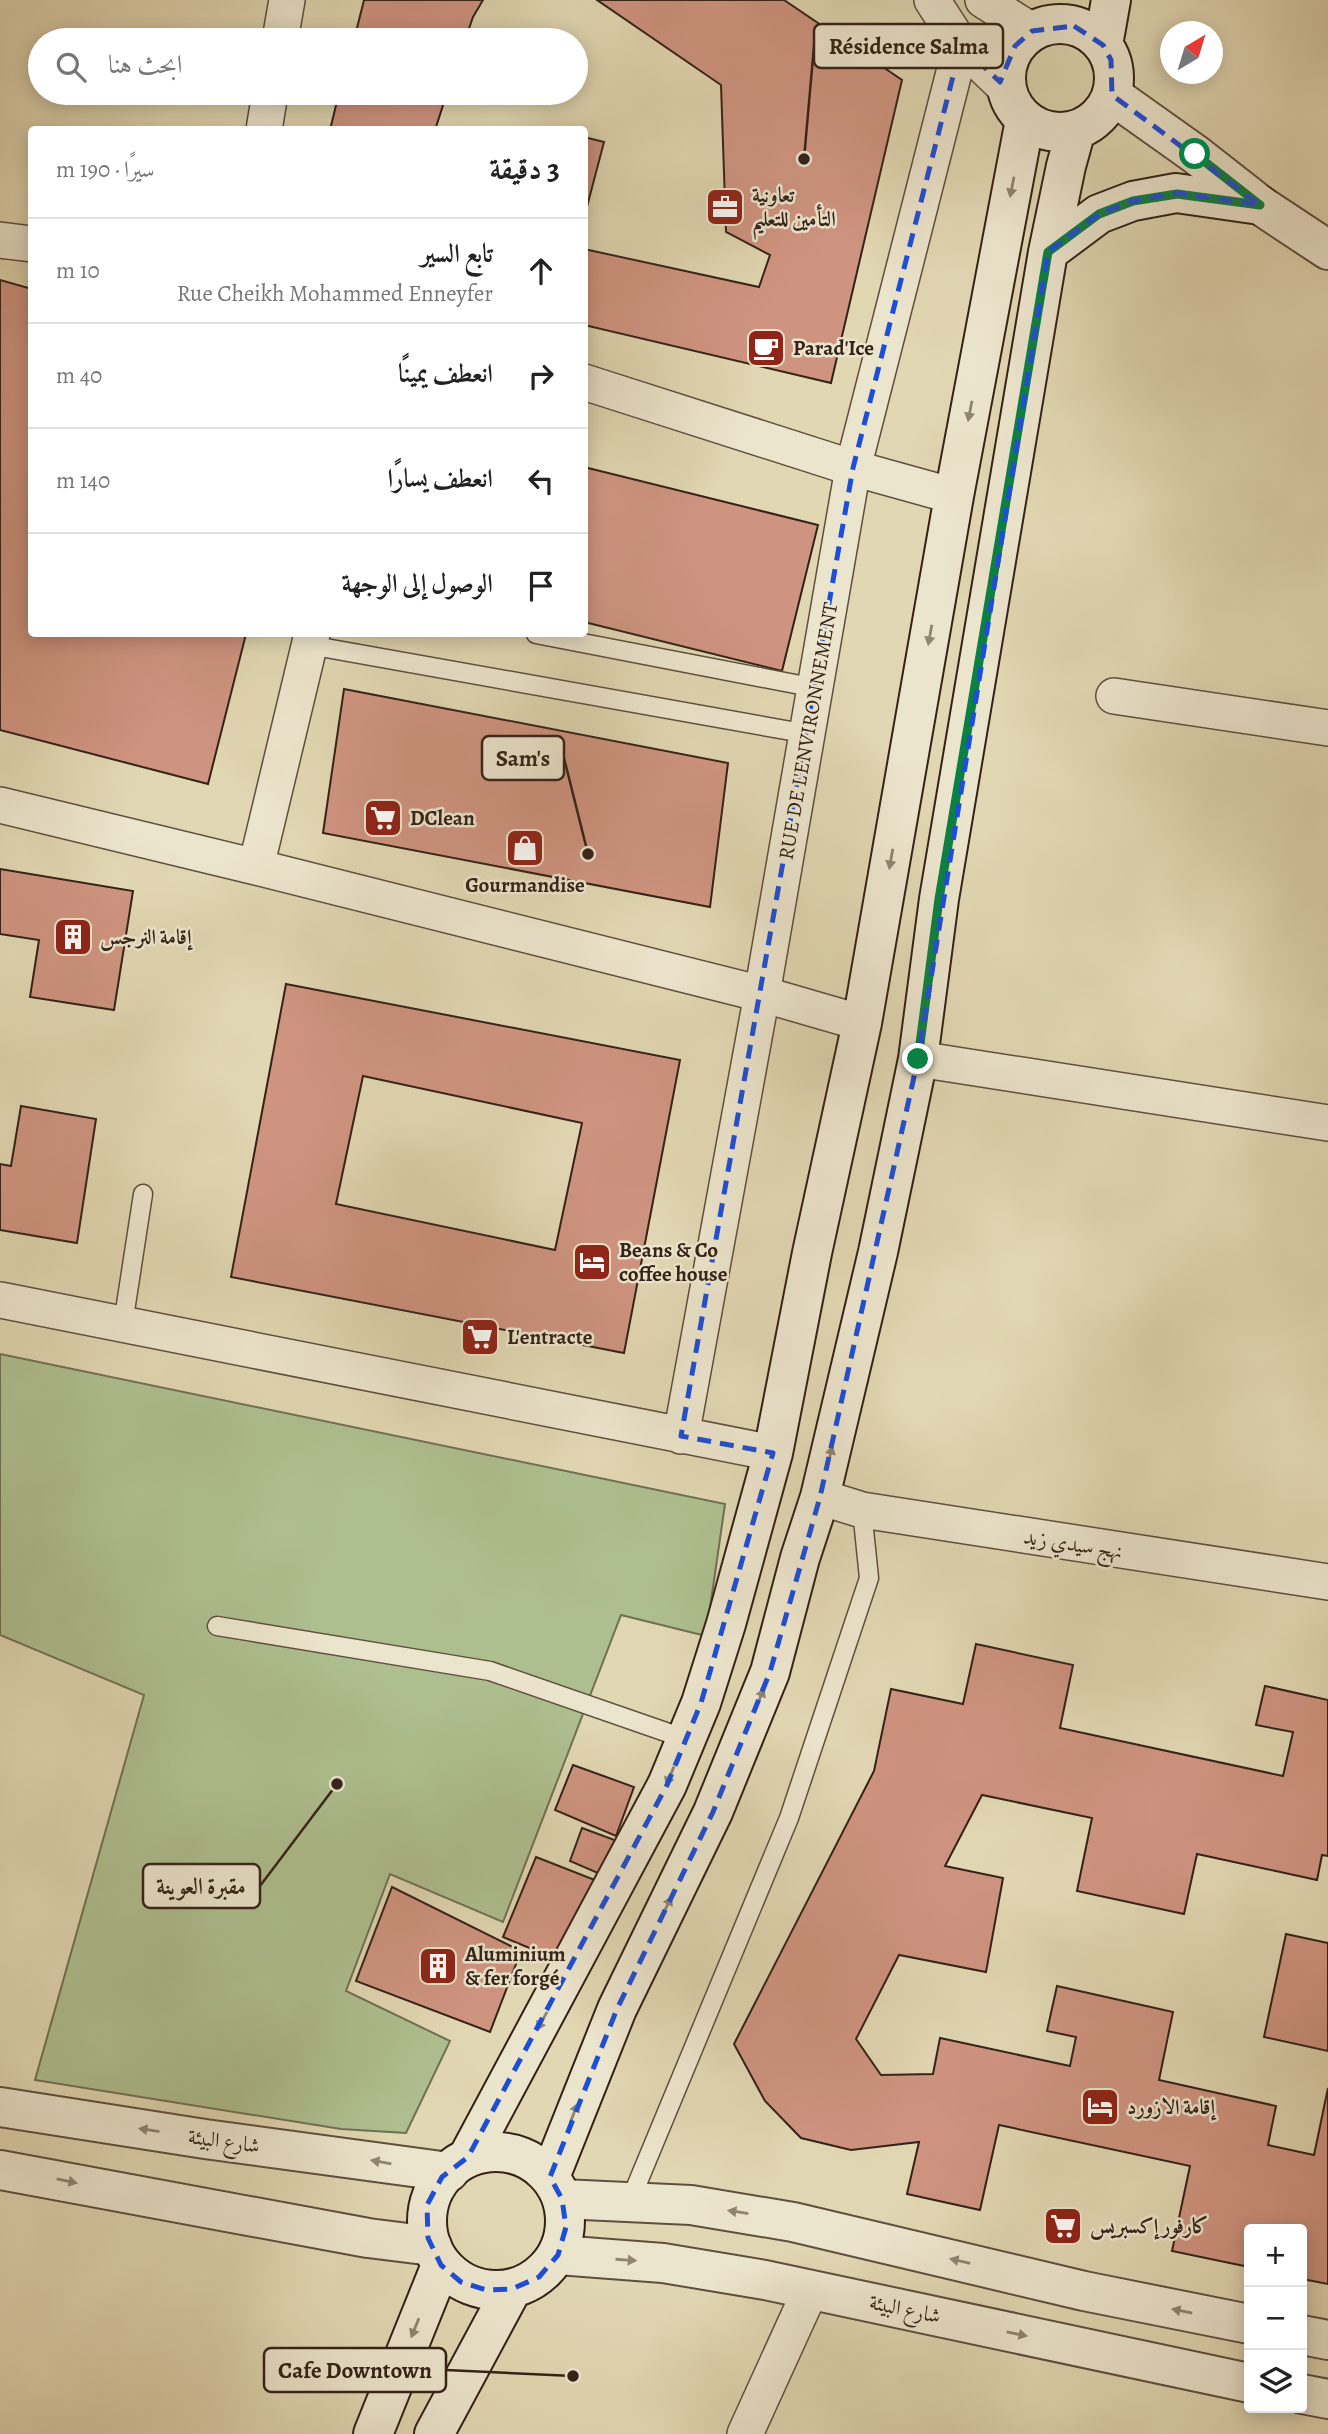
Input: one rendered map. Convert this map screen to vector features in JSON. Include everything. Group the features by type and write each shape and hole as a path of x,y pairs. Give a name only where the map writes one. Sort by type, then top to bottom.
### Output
{"main road":[{"path":"1103,45 1111,0"},
{"path":"458,2164 667,1785 701,1703 726,1624 773,1452 812,1253 862,1023 954,496 1016,104 1007,66 1016,46 1039,20 1074,26 1090,33 1103,45 1113,69 1112,95 1104,111 1092,123 1076,130 1058,133 1041,130 1016,104"},
{"path":"1112,95 1195,154 1260,205 1328,250"},
{"path":"556,2188 617,2009 713,1812 770,1672 800,1558 820,1497 878,1252 918,1059 939,899 1048,252 1076,130"},
{"path":"1048,252 1099,214 1133,201 1177,194 1260,205"},
{"name":"شارع البيئة","path":"0,2107 205,2139 458,2164"},
{"path":"497,2151 526,2158 556,2188 566,2227 558,2255 539,2277 512,2290 486,2290 461,2282 437,2255 428,2238 427,2205 442,2176 458,2164 497,2151"},
{"path":"0,2170 368,2238 437,2255"},
{"path":"556,2188 631,2201 691,2204 793,2222 1084,2291 1244,2323"},
{"path":"373,2434 437,2255"},
{"name":"شارع البيئة","path":"558,2255 663,2263 811,2289 1244,2382"},
{"path":"434,2434 512,2290"},
{"path":"1307,2336 1328,2340"},
{"path":"1307,2395 1328,2399"}],"street":[{"path":"282,28 287,0"},
{"path":"932,0 961,45 1016,104"},
{"path":"984,0 1039,20"},
{"name":"RUE DE L'ENVIRONNEMENT","path":"681,1436 762,994 853,468 961,45"},
{"path":"265,126 269,105"},
{"path":"0,240 28,244"},
{"path":"588,383 853,468 954,496"},
{"path":"256,866 310,639"},
{"path":"1114,696 1328,728"},
{"path":"0,805 256,866 762,994 862,1023"},
{"path":"918,1059 1328,1123"},
{"path":"0,1300 773,1452"},
{"name":"نهج سيدي زيد","path":"820,1497 862,1510 1328,1582"},
{"path":"745,2434 811,2289"}],"lane":[{"path":"552,637 816,688"},
{"path":"310,639 808,734"},
{"path":"123,1324 143,1194"},
{"path":"631,2201 789,1818 869,1578 862,1510"},
{"path":"217,1626 490,1671 686,1739"}],"highlighted area":[{"path":"1074,26 1103,45 1111,60 1112,95 1260,205 1176,193 1133,201 1099,214 1048,252 918,1059 820,1497 770,1672 713,1812 617,2009 550,2177 562,2199 566,2227 558,2255 539,2277 512,2289 486,2290 461,2282 441,2265 428,2238 427,2205 442,2177 468,2157 667,1785 701,1703 773,1453 681,1436 853,468 961,45 1000,82 1015,46 1032,31"}],"green space":[{"path":"0,1354 725,1504 706,1636 621,1615 503,1922 390,1874 346,1991 450,2041 406,2133 341,2129 35,2080 144,1695 0,1635"}],"building":[{"path":"364,0 483,0 469,28 357,28"},
{"path":"597,0 784,0 902,80 831,383 588,326 588,250 759,287 770,255 726,232 721,85"},
{"path":"336,105 443,105 436,126 331,126"},
{"path":"588,138 604,142 588,203"},
{"path":"0,280 28,288 28,637 245,637 208,784 0,730"},
{"path":"588,468 818,525 782,671 588,623"},
{"path":"344,689 728,763 710,907 323,833"},
{"name":"إقامة النرجس","path":"0,869 133,891 114,1010 30,997 39,940 0,934"},
{"path":"286,984 680,1060 624,1353 231,1277","holes":["363,1076 582,1123 555,1250 336,1204"]},
{"path":"21,1106 96,1119 77,1243 0,1230 0,1164 11,1166"},
{"path":"976,1644 1073,1665 1060,1728 1283,1776 1293,1732 1256,1725 1265,1686 1328,1700 1328,1856 1322,1855 1317,1880 1197,1854 1184,1914 1077,1891 1092,1818 982,1795 945,1866 1003,1878 986,1972 899,1955 856,2039 881,2075 933,2074 940,2038 1070,2066 1076,2037 1047,2031 1057,1986 1173,2012 1159,2080 1276,2106 1268,2145 1314,2155 1328,2088 1328,2284 1307,2280 1307,2224 1244,2224 1244,2266 1172,2251 1190,2166 999,2125 980,2210 907,2194 919,2142 851,2150 801,2138 765,2101 734,2044 874,1771 891,1689 963,1704"},
{"path":"573,1765 634,1787 616,1836 555,1810"},
{"path":"582,1828 628,1845 614,1880 570,1861"},
{"path":"536,1857 605,1884 561,1961 503,1937"},
{"name":"Aluminium & fer forgé","path":"392,1887 521,1951 490,2032 356,1981"},
{"path":"1286,1934 1328,1943 1328,2051 1264,2037"}],"place":[{"name":"Résidence Salma","path":"804,159"},
{"name":"تعاونية التأمين للتعليم","path":"725,207"},
{"name":"Parad'Ice","path":"766,348"},
{"name":"DClean","path":"383,818"},
{"name":"Gourmandise","path":"525,848"},
{"name":"Sam's","path":"588,854"},
{"name":"إقامة النرجس","path":"73,937"},
{"name":"Beans & Co coffee house","path":"592,1262"},
{"name":"L'entracte","path":"480,1337"},
{"name":"مقبرة العوينة","path":"337,1784"},
{"name":"Aluminium & fer forgé","path":"438,1966"},
{"name":"إقامة الازورد","path":"1100,2107"},
{"name":"كارفور إكسبريس","path":"1063,2226"},
{"name":"Cafe Downtown","path":"573,2376"}],"route":[{"path":"918,1059 939,899 1048,252 1099,214 1133,201 1177,194 1260,205 1195,154"}]}
